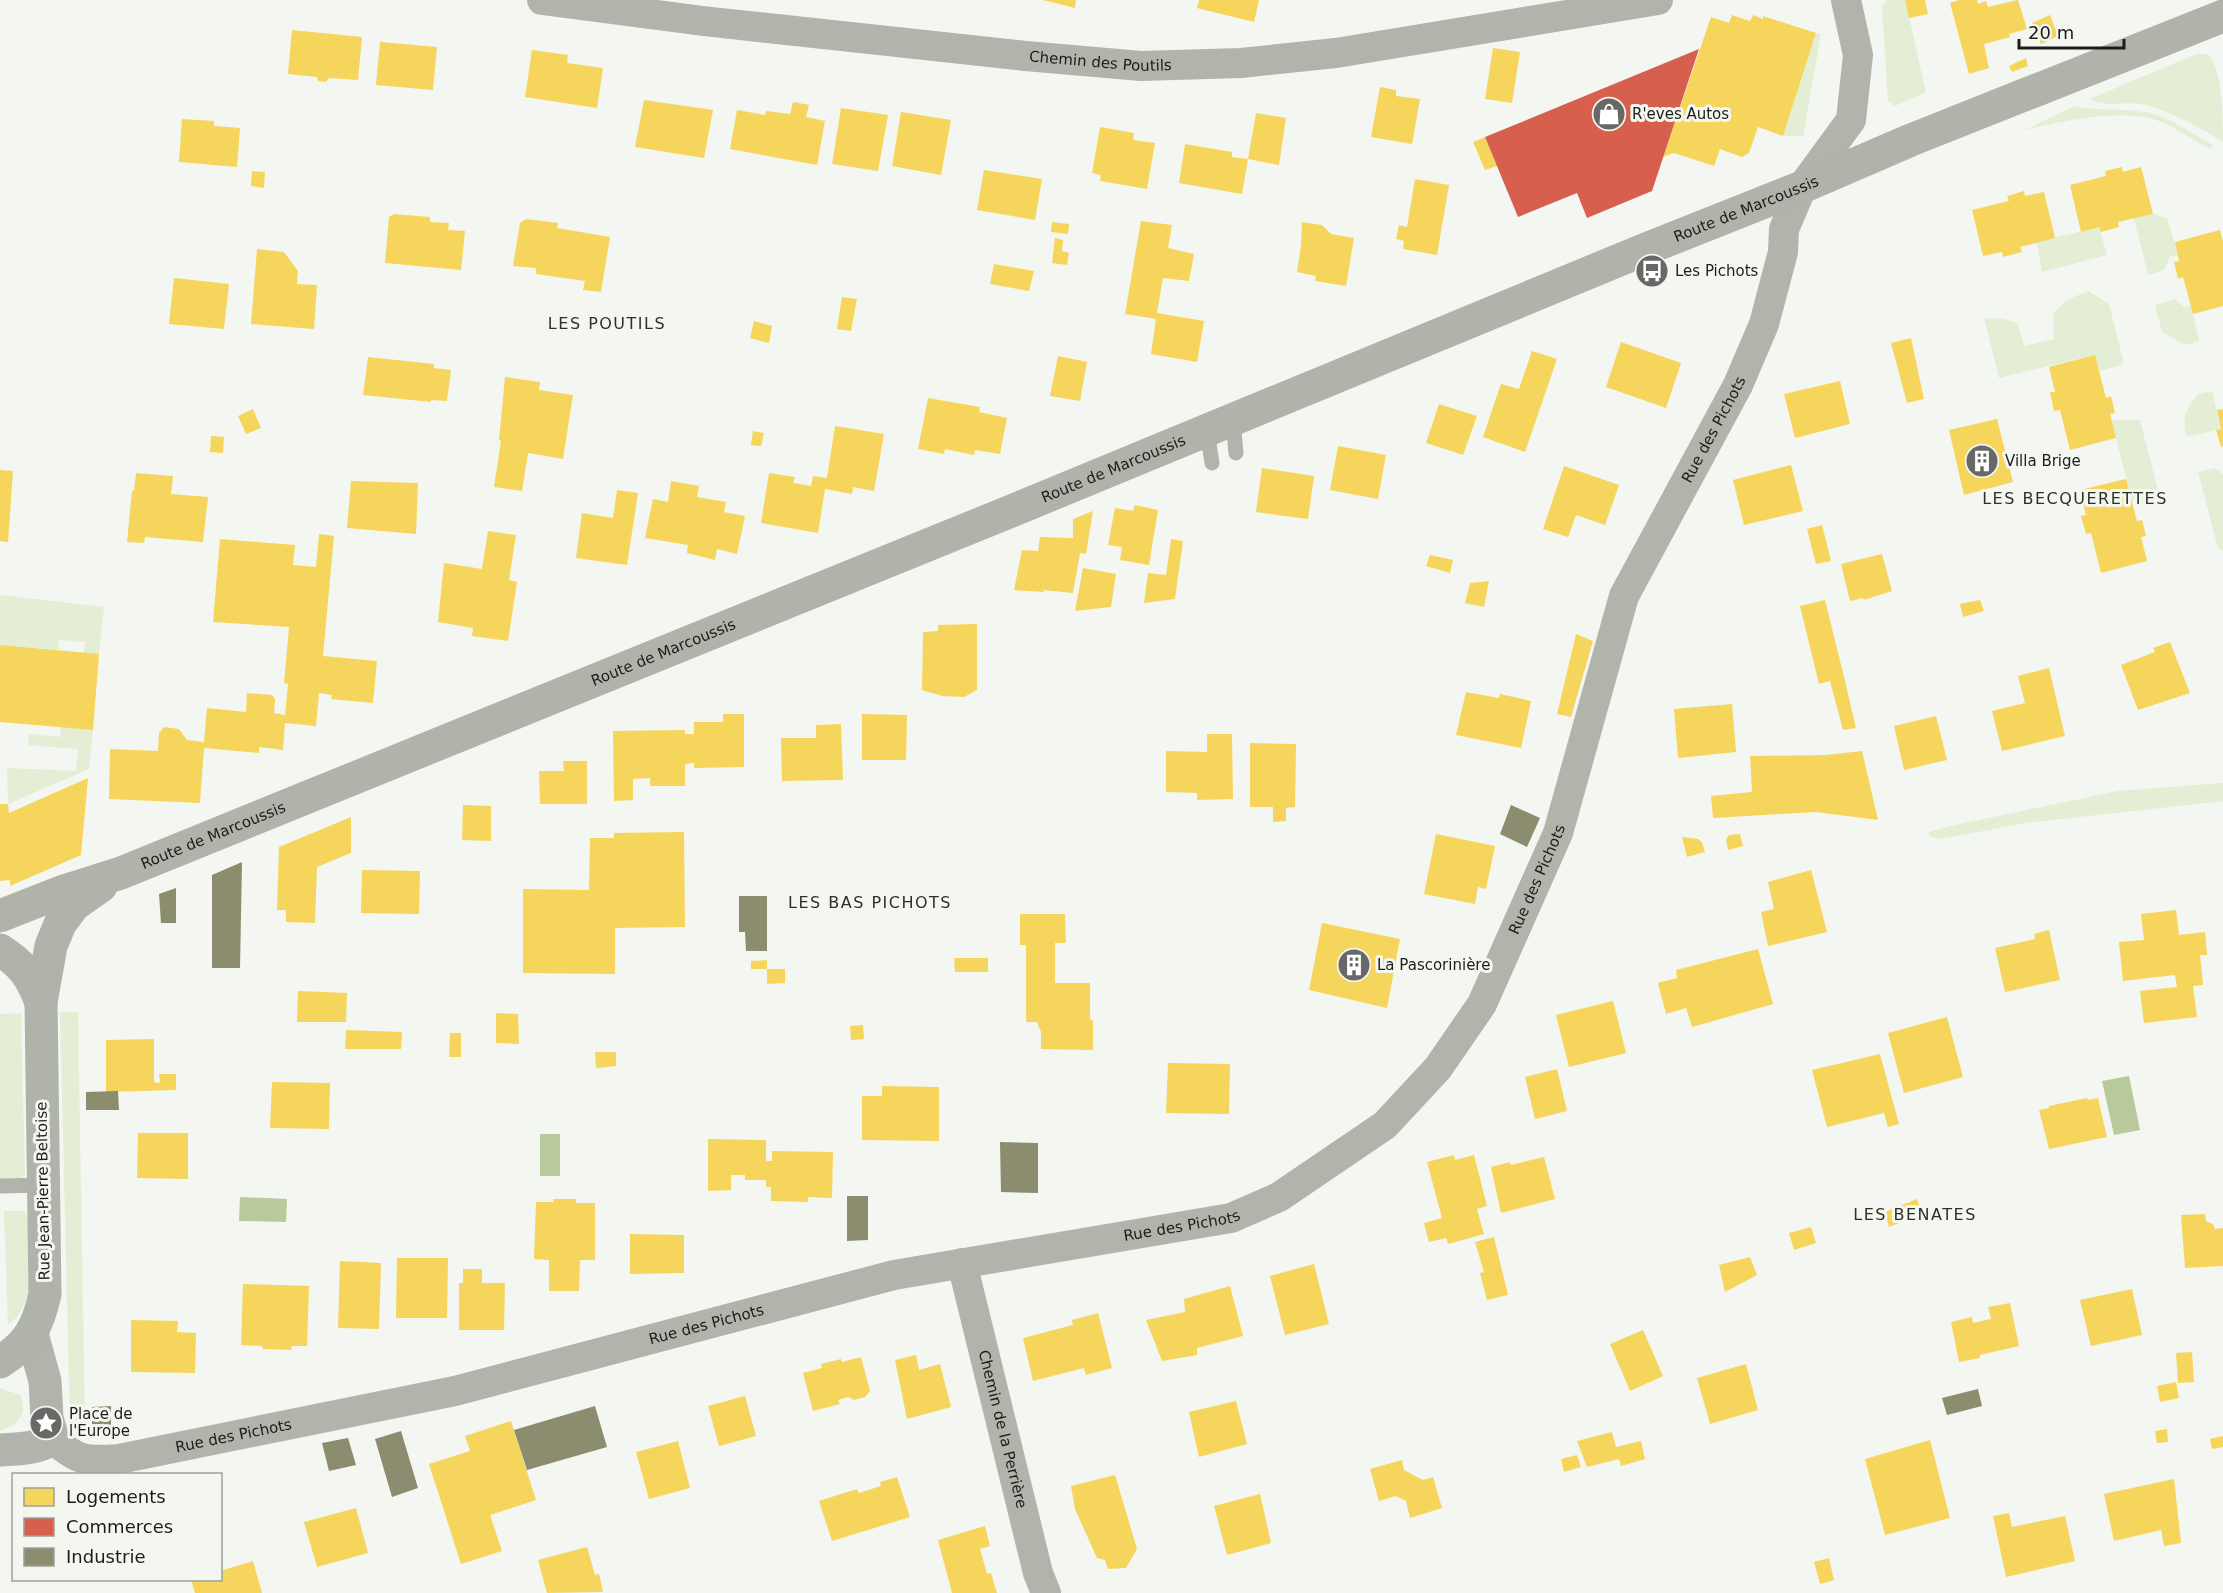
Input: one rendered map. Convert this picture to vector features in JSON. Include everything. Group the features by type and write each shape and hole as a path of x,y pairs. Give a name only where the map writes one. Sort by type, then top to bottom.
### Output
{"main road":[{"name":"Route de Marcoussis","path":"0,916 120,873 1802,187 1911,140 2222,20"},
{"name":"Rue Jean-Pierre Beltoise","path":"0,1362 15,1353 32,1334 41,1313 45,1294 41,1002 51,946 60,924 74,905 120,873"},
{"name":"Rue Jean-Pierre Beltoise","path":"0,950 15,960 30,977 41,1002"}],"street":[{"name":"Chemin des Poutils","path":"542,0 726,23 1026,56 1141,66 1241,63 1336,53 1658,0"},
{"name":"Rue des Pichots","path":"53,1439 71,1454 90,1461 119,1459 455,1391 894,1275 1231,1218 1279,1197 1385,1125 1438,1068 1482,1004 1558,833 1624,596 1738,385 1764,324 1784,252 1784,229 1802,187 1851,120 1858,55 1846,0"},
{"name":"Chemin de la Perrière","path":"962,1263 1038,1573 1046,1593"},
{"path":"0,1450 27,1449 41,1446 53,1439 47,1418 45,1381 32,1334"}],"lane":[{"path":"1220,425 1236,453"},
{"path":"1212,463 1220,425"},
{"path":"0,1186 43,1185"}],"shaded area":[{"path":"1887,0 1905,0 1926,92 1895,106 1888,101 1882,7"},
{"path":"1816,33 1821,34 1803,136 1783,136"},
{"path":"2196,54 2208,54 2217,71 2221,95 2223,142 2184,120 2151,106 2135,103 2108,104 2090,99"},
{"path":"2074,106 2154,114 2175,123 2213,145 2210,149 2167,125 2139,116 2089,117 2025,130"},
{"path":"2153,214 2167,218 2178,255 2170,257 2164,270 2148,275 2134,218"},
{"path":"2099,227 2107,255 2042,272 2037,242"},
{"path":"2088,291 2109,304 2124,364 2099,371 2094,355 1999,378 1984,318 2004,319 2017,323 2024,346 2054,339 2053,314 2067,300"},
{"path":"2175,299 2184,307 2191,306 2199,341 2185,345 2162,332 2155,305"},
{"path":"2212,391 2221,429 2187,437 2184,424 2190,404 2198,394"},
{"path":"2111,420 2140,420 2160,498 2140,503 2132,500"},
{"path":"2215,468 2223,474 2223,551 2218,548 2198,472"},
{"path":"0,595 104,607 99,654 84,653 85,642 59,640 59,650 0,645"},
{"path":"61,727 93,730 89,769 8,804 7,768 76,771 78,749 28,745 29,734 60,737"},
{"path":"2223,783 2223,801 2026,823 1940,839 1929,836 1929,832 1950,826 2118,791"},
{"path":"60,1012 78,1012 85,1428 76,1428 70,1421"},
{"path":"21,1013 25,1175 20,1178 0,1178 0,1014"},
{"path":"2129,1076 2140,1130 2114,1135 2102,1081"},
{"path":"540,1134 560,1134 560,1176 540,1176"},
{"path":"240,1197 287,1199 286,1222 239,1221"},
{"path":"4,1211 23,1211 28,1215 31,1290 18,1316 8,1325"},
{"path":"0,1388 20,1395 23,1408 17,1422 0,1431"}],"building: Logements":[{"path":"1043,0 1076,0 1075,8"},
{"path":"1199,0 1259,0 1254,22 1197,8"},
{"path":"1905,0 1925,0 1928,14 1909,18"},
{"path":"1959,0 1977,0 1978,4 1986,1 1988,7 2018,0 2027,29 2009,34 2010,37 1984,44 1989,68 1969,74 1950,3"},
{"path":"1732,15 1750,21 1753,15 1763,19 1763,16 1816,33 1783,136 1758,127 1749,153 1742,157 1720,149 1714,166 1674,153 1663,157 1711,17 1729,23"},
{"path":"2050,15 2058,36 2041,44 2032,23"},
{"path":"292,30 362,37 358,80 329,78 326,82 318,81 317,77 288,74"},
{"path":"380,42 437,47 433,90 376,85"},
{"path":"1493,48 1520,52 1512,103 1485,99"},
{"path":"532,50 568,55 567,63 603,68 597,108 525,97"},
{"path":"2026,58 2028,66 2012,72 2009,66"},
{"path":"1380,87 1396,90 1396,96 1420,99 1412,144 1371,137"},
{"path":"644,100 713,110 704,158 635,147"},
{"path":"793,102 809,105 806,117 825,121 817,165 730,149 737,110 765,115 766,111 790,114"},
{"path":"841,108 888,115 878,171 832,164"},
{"path":"901,112 951,120 941,175 892,166"},
{"path":"1256,113 1286,118 1279,165 1248,159"},
{"path":"182,119 214,121 214,126 240,128 237,167 179,162"},
{"path":"1100,127 1134,133 1133,140 1155,143 1147,189 1100,181 1101,175 1092,173"},
{"path":"1485,137 1497,166 1485,170 1473,142"},
{"path":"1185,144 1232,152 1232,157 1248,159 1242,194 1179,183"},
{"path":"2122,167 2123,172 2141,167 2153,214 2118,222 2119,227 2101,232 2099,227 2081,232 2070,185 2106,176 2105,171"},
{"path":"984,170 1042,179 1035,220 977,210"},
{"path":"252,171 265,172 264,188 251,186"},
{"path":"1415,179 1449,185 1437,255 1403,249 1404,241 1396,239 1399,225 1407,227"},
{"path":"2024,191 2025,196 2044,192 2055,238 2020,247 2022,252 2003,257 2002,252 1983,256 1972,210 2009,201 2007,196"},
{"path":"394,214 430,217 430,222 449,223 448,230 465,231 461,270 385,263 389,217"},
{"path":"526,219 558,223 557,228 610,237 601,292 583,290 585,281 536,274 536,268 513,266 520,223"},
{"path":"1141,221 1172,225 1168,248 1194,254 1189,281 1163,278 1157,313 1204,321 1197,362 1151,354 1156,319 1125,314"},
{"path":"1052,222 1069,224 1068,234 1051,232"},
{"path":"1302,222 1322,225 1331,234 1354,238 1346,286 1315,281 1316,276 1297,272"},
{"path":"2220,230 2223,241 2223,306 2193,314 2183,277 2178,279 2174,262 2179,261 2175,242"},
{"path":"1055,238 1063,240 1062,251 1069,253 1067,265 1052,263"},
{"path":"257,249 284,252 298,271 297,284 317,285 314,329 251,324"},
{"path":"994,264 1034,271 1029,291 990,284"},
{"path":"174,278 229,284 224,329 169,324"},
{"path":"842,297 857,299 851,331 837,329"},
{"path":"754,321 772,326 769,343 750,338"},
{"path":"1911,338 1924,399 1907,403 1891,343"},
{"path":"1621,342 1681,363 1666,408 1606,387"},
{"path":"1532,351 1557,359 1525,452 1483,437 1501,384 1519,389"},
{"path":"2095,355 2106,398 2111,396 2115,413 2110,414 2116,438 2070,450 2060,410 2054,411 2050,392 2055,392 2049,367"},
{"path":"1058,356 1087,362 1080,401 1050,396"},
{"path":"368,357 434,364 434,368 451,370 447,401 431,400 431,402 363,395"},
{"path":"505,377 540,382 539,390 573,395 563,459 528,453 522,491 494,487 501,441 499,440"},
{"path":"1840,381 1850,424 1795,438 1784,394"},
{"path":"928,398 980,407 979,412 1007,418 1000,454 975,450 974,455 945,449 944,454 918,449"},
{"path":"1439,404 1477,416 1463,455 1426,443"},
{"path":"253,409 261,428 246,434 238,416"},
{"path":"2223,409 2223,446 2221,447 2216,430 2221,429 2217,410"},
{"name":"Villa Brige","path":"1997,419 2013,482 1964,495 1949,430"},
{"path":"835,426 884,434 874,491 853,487 852,494 825,489 818,533 761,523 769,473 795,477 793,483 811,486 813,476 827,478"},
{"path":"753,431 764,433 761,446 751,445"},
{"path":"211,436 224,437 223,453 210,452"},
{"path":"1338,446 1386,455 1378,499 1330,490"},
{"path":"1791,465 1803,511 1744,525 1733,480"},
{"path":"1564,466 1619,485 1605,525 1576,515 1568,537 1543,529"},
{"path":"1262,468 1314,476 1308,519 1256,512"},
{"path":"0,470 13,471 8,542 0,541"},
{"path":"136,473 173,476 171,494 208,497 203,542 145,537 144,543 127,542"},
{"path":"2126,479 2137,521 2142,520 2146,536 2141,537 2147,561 2101,573 2091,533 2086,534 2081,516 2086,515 2080,490"},
{"path":"351,481 418,483 416,534 347,528"},
{"path":"671,481 699,486 697,497 726,502 724,512 745,516 737,554 717,549 715,560 687,553 688,545 645,538 653,499 668,502"},
{"path":"617,490 638,493 627,565 576,558 582,513 613,518"},
{"path":"1135,505 1158,510 1149,565 1120,560 1122,547 1108,545 1115,508 1133,511"},
{"path":"1093,511 1086,554 1080,553 1073,593 1014,590 1022,550 1038,551 1040,537 1073,538 1073,519"},
{"path":"1822,525 1831,561 1816,564 1807,529"},
{"path":"488,531 516,535 509,580 517,582 508,641 472,636 473,628 438,622 444,563 482,569"},
{"path":"319,534 334,536 323,656 377,661 373,703 331,699 332,695 319,693 316,726 285,723 283,750 259,747 259,753 204,748 200,803 109,799 110,749 158,751 159,733 164,727 179,729 187,740 204,742 207,708 246,712 247,693 272,695 275,699 274,713 285,715 288,684 284,683 289,627 213,622 220,539 295,545 293,565 316,567"},
{"path":"1171,539 1183,541 1175,599 1144,603 1148,573 1166,575"},
{"path":"1882,554 1892,591 1864,600 1863,598 1850,601 1841,564"},
{"path":"1430,555 1453,560 1450,573 1426,566"},
{"path":"1083,568 1116,574 1111,607 1075,611"},
{"path":"1489,581 1484,607 1465,603 1470,583"},
{"path":"1825,600 1856,728 1843,730 1830,681 1819,684 1800,606"},
{"path":"1980,600 1984,611 1963,617 1960,604"},
{"path":"977,624 977,690 964,697 942,696 922,690 923,632 938,631 938,625"},
{"path":"1576,634 1593,641 1571,717 1557,714"},
{"path":"2170,642 2190,693 2138,710 2121,665 2155,652 2153,648"},
{"path":"0,645 99,654 93,730 0,722"},
{"path":"2049,668 2065,736 2002,751 1992,711 2025,703 2018,676"},
{"path":"1466,692 1499,698 1500,694 1531,701 1521,748 1456,735"},
{"path":"1732,704 1736,752 1678,758 1674,709"},
{"path":"723,714 744,714 744,767 694,768 694,763 685,764 685,786 650,786 650,778 633,779 633,800 614,801 613,731 685,730 685,734 694,734 694,722 723,722"},
{"path":"862,714 907,715 906,760 862,760"},
{"path":"1936,716 1947,760 1904,770 1894,726"},
{"path":"841,724 843,780 782,781 781,738 816,738 816,725"},
{"path":"1207,734 1232,734 1233,799 1197,800 1197,793 1166,792 1166,751 1207,752"},
{"path":"1250,743 1296,744 1295,807 1286,808 1286,821 1273,822 1273,807 1250,807"},
{"path":"1862,751 1878,820 1816,812 1713,818 1711,796 1752,792 1750,756 1826,755"},
{"path":"563,761 587,761 587,804 540,804 539,771 564,771"},
{"path":"88,778 81,855 10,886 10,880 0,881 0,804 8,804 9,813"},
{"path":"463,805 491,806 491,841 462,840"},
{"path":"351,817 351,853 317,867 315,923 286,922 286,910 277,910 279,847"},
{"path":"684,832 685,927 615,928 615,974 523,973 523,889 589,890 590,838 614,838 614,833"},
{"path":"1436,834 1495,846 1486,889 1478,887 1475,904 1424,894"},
{"path":"1740,834 1743,846 1728,850 1726,840 1729,835"},
{"path":"1682,837 1698,839 1702,842 1705,852 1687,857"},
{"path":"362,870 420,871 419,914 361,913"},
{"path":"1811,870 1827,932 1768,946 1761,912 1774,909 1768,882"},
{"path":"2176,910 2179,935 2205,932 2207,955 2200,955 2203,985 2193,986 2197,1017 2144,1023 2140,991 2177,987 2175,975 2123,981 2119,942 2144,940 2141,914"},
{"path":"1020,914 1065,914 1066,943 1055,943 1055,983 1090,983 1093,1050 1041,1049 1041,1032 1037,1022 1026,1022 1026,945 1020,945"},
{"name":"La Pascorinière","path":"1322,923 1400,939 1387,1008 1309,990"},
{"path":"2049,930 2060,980 2005,992 1995,948 2035,939 2034,934"},
{"path":"1758,949 1773,1004 1692,1027 1686,1008 1666,1014 1658,983 1677,978 1676,970"},
{"path":"954,958 988,958 988,972 955,972"},
{"path":"767,960 767,969 751,969 751,961"},
{"path":"767,969 785,969 785,983 767,984"},
{"path":"298,991 347,993 346,1022 297,1022"},
{"path":"1613,1001 1626,1053 1569,1067 1556,1015"},
{"path":"496,1013 518,1014 519,1044 496,1043"},
{"path":"1947,1017 1963,1077 1904,1093 1888,1033"},
{"path":"863,1025 864,1039 851,1040 850,1026"},
{"path":"346,1030 402,1032 401,1049 345,1049"},
{"path":"450,1033 461,1033 461,1057 449,1057"},
{"path":"154,1039 154,1082 160,1083 159,1074 176,1074 176,1090 106,1092 106,1040"},
{"path":"595,1052 616,1052 616,1066 596,1068"},
{"path":"1880,1054 1899,1124 1888,1127 1884,1113 1827,1127 1812,1070"},
{"path":"1168,1063 1230,1064 1229,1114 1166,1113"},
{"path":"1557,1069 1567,1111 1535,1119 1525,1077"},
{"path":"272,1082 330,1083 329,1129 270,1128"},
{"path":"882,1086 939,1087 939,1141 862,1140 862,1096 882,1096"},
{"path":"2087,1098 2088,1100 2098,1098 2107,1137 2049,1149 2039,1110"},
{"path":"138,1133 188,1133 188,1179 137,1178"},
{"path":"708,1139 766,1140 766,1161 772,1161 772,1151 833,1152 832,1198 808,1197 808,1202 771,1201 771,1187 766,1187 766,1180 745,1180 745,1175 731,1175 731,1190 708,1191"},
{"path":"1454,1155 1455,1160 1474,1155 1487,1206 1477,1209 1484,1234 1448,1244 1446,1238 1429,1242 1424,1223 1442,1218 1427,1162"},
{"path":"1544,1157 1555,1199 1501,1213 1491,1167"},
{"path":"553,1199 576,1199 576,1203 595,1203 595,1260 580,1260 579,1291 549,1291 549,1260 534,1259 536,1202 554,1202"},
{"path":"1917,1199 1922,1214 1889,1227 1885,1212"},
{"path":"2205,1214 2206,1221 2213,1224 2215,1229 2223,1228 2223,1266 2185,1268 2181,1215"},
{"path":"1811,1227 1816,1243 1794,1250 1789,1233"},
{"path":"630,1234 684,1235 684,1273 630,1274"},
{"path":"1494,1237 1508,1295 1487,1300 1480,1273 1484,1272 1475,1242"},
{"path":"1750,1257 1757,1275 1725,1292 1719,1265"},
{"path":"397,1258 448,1258 447,1318 396,1318"},
{"path":"340,1261 381,1263 379,1329 338,1328"},
{"path":"1314,1264 1329,1324 1285,1335 1270,1276"},
{"path":"463,1269 482,1269 482,1283 505,1283 504,1330 459,1330 459,1283 463,1283"},
{"path":"243,1284 309,1286 307,1346 291,1346 292,1350 263,1349 262,1346 241,1345"},
{"path":"1230,1286 1243,1336 1197,1348 1197,1355 1162,1361 1146,1320 1185,1312 1184,1299"},
{"path":"2132,1289 2142,1335 2091,1346 2080,1300"},
{"path":"2010,1303 2019,1346 1959,1362 1951,1322 1972,1317 1973,1323 1991,1319 1988,1307"},
{"path":"1098,1313 1112,1368 1086,1375 1084,1368 1033,1381 1023,1338 1073,1325 1072,1320"},
{"path":"131,1320 178,1321 177,1332 196,1333 195,1373 131,1372"},
{"path":"1643,1330 1663,1376 1630,1391 1610,1344"},
{"path":"2192,1352 2194,1382 2178,1383 2176,1353"},
{"path":"916,1355 919,1370 940,1364 951,1407 907,1419 895,1360"},
{"path":"861,1357 870,1391 865,1397 854,1400 848,1397 838,1400 840,1404 813,1411 803,1373 822,1368 821,1364"},
{"path":"1746,1364 1758,1410 1710,1424 1697,1378"},
{"path":"2176,1382 2179,1398 2160,1402 2157,1386"},
{"path":"745,1396 756,1436 719,1446 708,1406"},
{"path":"1236,1401 1247,1444 1199,1457 1189,1412"},
{"path":"511,1421 536,1500 490,1515 502,1551 461,1564 429,1464 470,1451 465,1436"},
{"path":"2167,1429 2168,1442 2157,1443 2155,1431"},
{"path":"1612,1432 1616,1447 1641,1441 1645,1459 1621,1466 1619,1459 1587,1467 1577,1441"},
{"path":"2223,1436 2223,1447 2212,1449 2210,1439"},
{"path":"1930,1440 1950,1518 1885,1535 1865,1459"},
{"path":"678,1441 690,1488 649,1499 636,1452"},
{"path":"1577,1455 1581,1467 1564,1472 1561,1459"},
{"path":"1402,1460 1404,1470 1423,1480 1433,1477 1442,1508 1410,1518 1406,1501 1396,1496 1379,1501 1370,1469"},
{"path":"1115,1475 1137,1549 1126,1568 1108,1569 1105,1560 1097,1558 1075,1509 1071,1486"},
{"path":"897,1477 910,1517 832,1541 819,1501 857,1489 859,1493 881,1486 880,1482"},
{"path":"2174,1479 2181,1543 2164,1546 2161,1530 2114,1541 2104,1494"},
{"path":"1260,1494 1271,1543 1227,1555 1214,1506"},
{"path":"356,1508 368,1553 317,1567 304,1522"},
{"path":"2009,1513 2012,1527 2065,1516 2075,1561 2006,1577 1993,1516"},
{"path":"985,1526 990,1546 980,1549 987,1574 991,1573 997,1593 952,1593 938,1540"},
{"path":"587,1547 595,1575 599,1574 603,1592 547,1593 538,1560"},
{"path":"1829,1558 1834,1580 1820,1584 1814,1562"},
{"path":"253,1561 262,1593 195,1593 191,1581 222,1581 222,1570"}],"building: Commerces":[{"name":"R'eves Autos","path":"1699,49 1652,191 1587,218 1577,193 1518,217 1485,137"}],"building: Industrie":[{"path":"1511,805 1540,818 1527,847 1500,834"},
{"path":"242,862 240,968 212,968 212,875"},
{"path":"176,888 176,923 161,923 159,894"},
{"path":"739,896 767,896 767,951 746,951 745,932 739,932"},
{"path":"118,1091 119,1110 86,1110 86,1092"},
{"path":"1000,1142 1038,1143 1038,1193 1001,1192"},
{"path":"847,1196 868,1196 868,1240 847,1241"},
{"path":"1978,1389 1982,1406 1947,1415 1942,1398"},
{"path":"111,1406 111,1434 92,1438 92,1407"},
{"path":"595,1406 607,1447 527,1470 514,1430"},
{"path":"401,1431 418,1488 392,1497 375,1439"},
{"path":"348,1438 356,1465 329,1471 322,1443"}],"place":[{"name":"R'eves Autos","path":"1609,114"},
{"name":"Les Pichots","path":"1652,271"},
{"name":"Villa Brige","path":"1982,461"},
{"name":"La Pascorinière","path":"1354,965"},
{"name":"Place de l'Europe","path":"46,1423"}],"district":[{"name":"LES POUTILS","path":"607,323"},
{"name":"LES BECQUERETTES","path":"2075,498"},
{"name":"LES BAS PICHOTS","path":"870,902"},
{"name":"LES BENATES","path":"1915,1214"}]}
